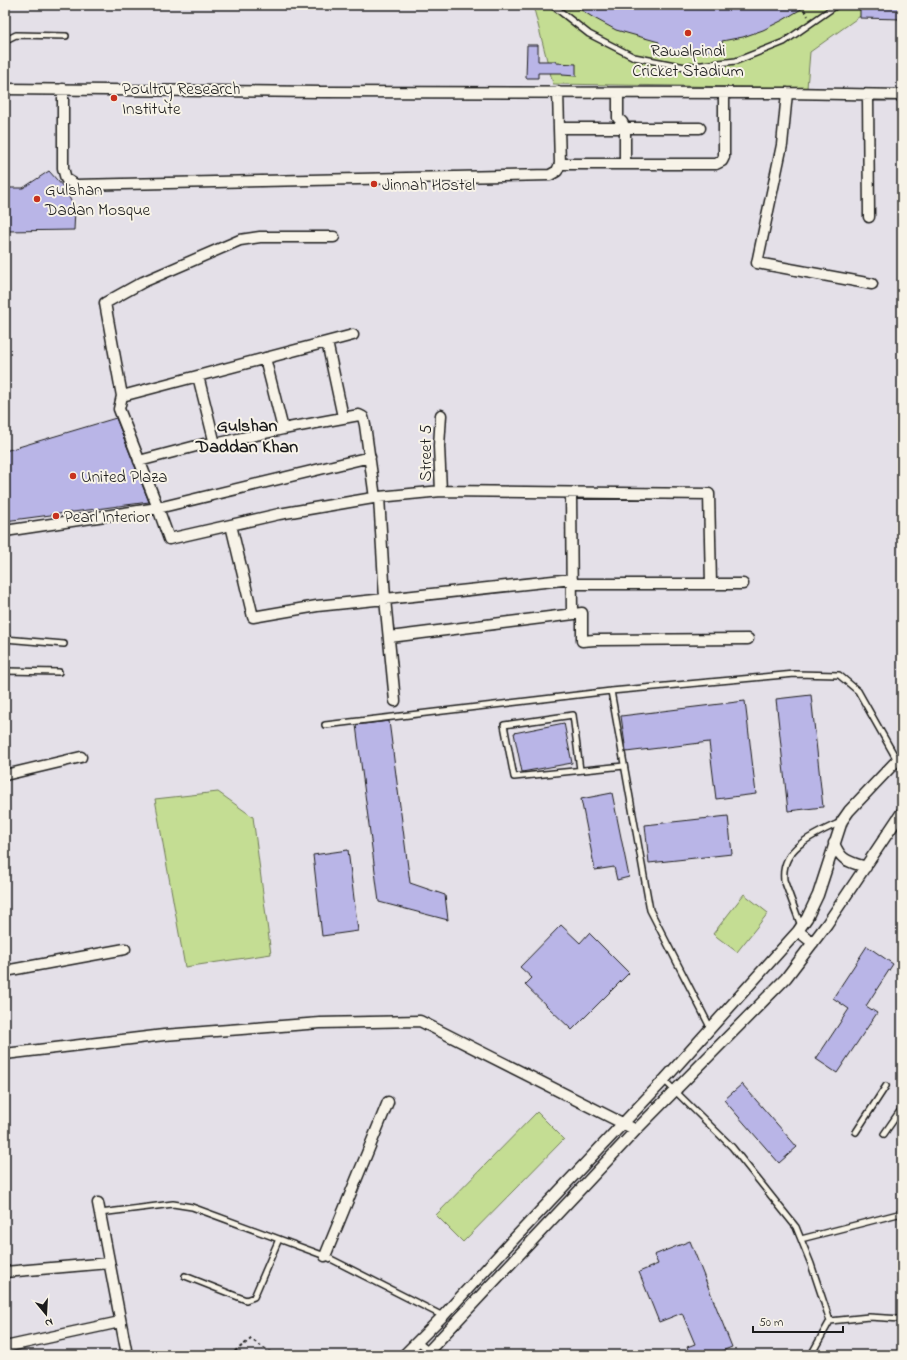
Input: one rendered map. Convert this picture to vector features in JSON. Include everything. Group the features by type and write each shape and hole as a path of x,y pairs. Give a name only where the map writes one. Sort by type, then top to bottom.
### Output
{"street":[{"path":"5,89 330,92 788,93 902,95"},
{"path":"63,89 63,168 66,179 76,185 550,175 557,171 560,164 558,92"},
{"path":"618,93 618,118 625,128 625,164"},
{"path":"560,164 716,164 722,161 724,157 724,93"},
{"path":"788,93 782,145 757,263 872,284"},
{"path":"868,94 869,217"},
{"path":"559,128 700,128"},
{"path":"334,237 260,237 240,240 143,282 105,303 122,396 118,409 140,461 169,539 279,514 377,497 441,491 709,494 710,584"},
{"path":"122,396 353,335"},
{"path":"327,342 343,417"},
{"path":"265,358 283,429"},
{"path":"198,376 215,444"},
{"path":"140,461 204,444 215,444 343,417 359,415 363,417 377,497 395,701"},
{"name":"Street 5","path":"441,491 439,446 442,415"},
{"path":"5,531 158,508 370,457"},
{"path":"571,493 572,614"},
{"path":"231,525 253,617 317,606 572,581 743,584"},
{"path":"390,637 582,612 582,641 748,639"},
{"path":"5,775 81,757"},
{"path":"404,1355 443,1316 622,1123 664,1080 710,1027 800,929 818,895 842,821 849,811 900,758"},
{"path":"429,1354 636,1130 786,978 813,943 902,813"},
{"path":"834,843 838,853 847,862 866,867"},
{"path":"800,929 813,943"},
{"path":"5,971 125,949"},
{"path":"5,1054 164,1035 320,1023 420,1021 636,1130"},
{"path":"325,1256 388,1102"},
{"path":"99,1208 127,1355"},
{"path":"5,1272 109,1263"},
{"path":"5,1347 120,1322"}],"lane":[{"path":"552,5 589,34 634,57 685,67 736,60 784,42 837,5"},
{"path":"5,43 11,37 16,36 66,36"},
{"path":"5,84 5,89"},
{"path":"5,639 64,644"},
{"path":"5,671 59,672"},
{"path":"325,725 611,691 795,674 839,675 858,691 900,758"},
{"path":"611,691 650,910 710,1027"},
{"path":"580,770 573,715 504,725 514,778 624,766"},
{"path":"800,929 784,880 783,872 786,862 794,849 804,841 842,821"},
{"path":"664,1080 732,1147 796,1227 814,1271 830,1321 811,1355"},
{"path":"856,1132 886,1086"},
{"path":"884,1134 902,1108"},
{"path":"99,1208 173,1204 192,1207 325,1256 443,1316"},
{"path":"801,1240 902,1213"},
{"path":"185,1276 246,1300 254,1298 279,1239"},
{"path":"830,1321 869,1317 902,1319"},
{"path":"418,1342 429,1354"}],"path":[{"path":"801,5 812,22"},
{"path":"230,1355 251,1339 274,1355"}],"green space":[{"name":"Rawalpindi Cricket Stadium","path":"533,5 902,5 902,12 863,14 810,52 807,88 553,84"},
{"path":"218,792 253,817 271,954 185,967 155,799"},
{"path":"744,894 768,913 737,952 713,934"},
{"path":"537,1112 564,1139 463,1242 436,1215"}],"building":[{"path":"573,5 808,5 763,30 743,37 722,41 723,50 695,52 657,49 659,42 616,30"},
{"path":"860,5 902,5 902,19 860,18"},
{"path":"527,45 538,45 538,61 556,61 556,63 576,64 576,76 562,75 562,73 538,73 538,78 526,78"},
{"name":"Gulshan Dadan Mosque","path":"49,171 65,189 75,209 74,230 5,231 5,188 23,188"},
{"name":"United Plaza","path":"116,418 149,502 5,521 5,451"},
{"path":"811,695 823,807 788,811 776,699"},
{"path":"745,701 756,794 716,799 709,742 626,752 621,716"},
{"path":"389,721 410,883 445,895 448,920 379,902 356,725"},
{"path":"564,723 572,763 522,772 514,733"},
{"path":"612,793 629,877 617,880 614,867 595,870 581,799"},
{"path":"728,816 732,854 649,863 645,825"},
{"path":"348,850 358,931 322,936 313,855"},
{"path":"561,925 580,943 589,933 629,973 572,1030 525,985 532,978 520,967"},
{"path":"867,946 893,964 866,1006 877,1013 837,1073 816,1059 849,1009 833,998"},
{"path":"742,1084 797,1147 779,1163 724,1100"},
{"path":"690,1241 732,1347 712,1355 690,1355 687,1347 695,1344 682,1313 659,1322 639,1272 658,1264 654,1255"}],"place":[{"name":"Rawalpindi Cricket Stadium","path":"688,33"},
{"name":"Poultry Research Institute","path":"114,98"},
{"name":"Jinnah Hostel","path":"374,184"},
{"name":"Gulshan Dadan Mosque","path":"37,199"},
{"name":"United Plaza","path":"73,476"},
{"name":"Pearl Interior","path":"56,516"}],"district":[{"name":"Gulshan Daddan Khan","path":"247,435"}]}
